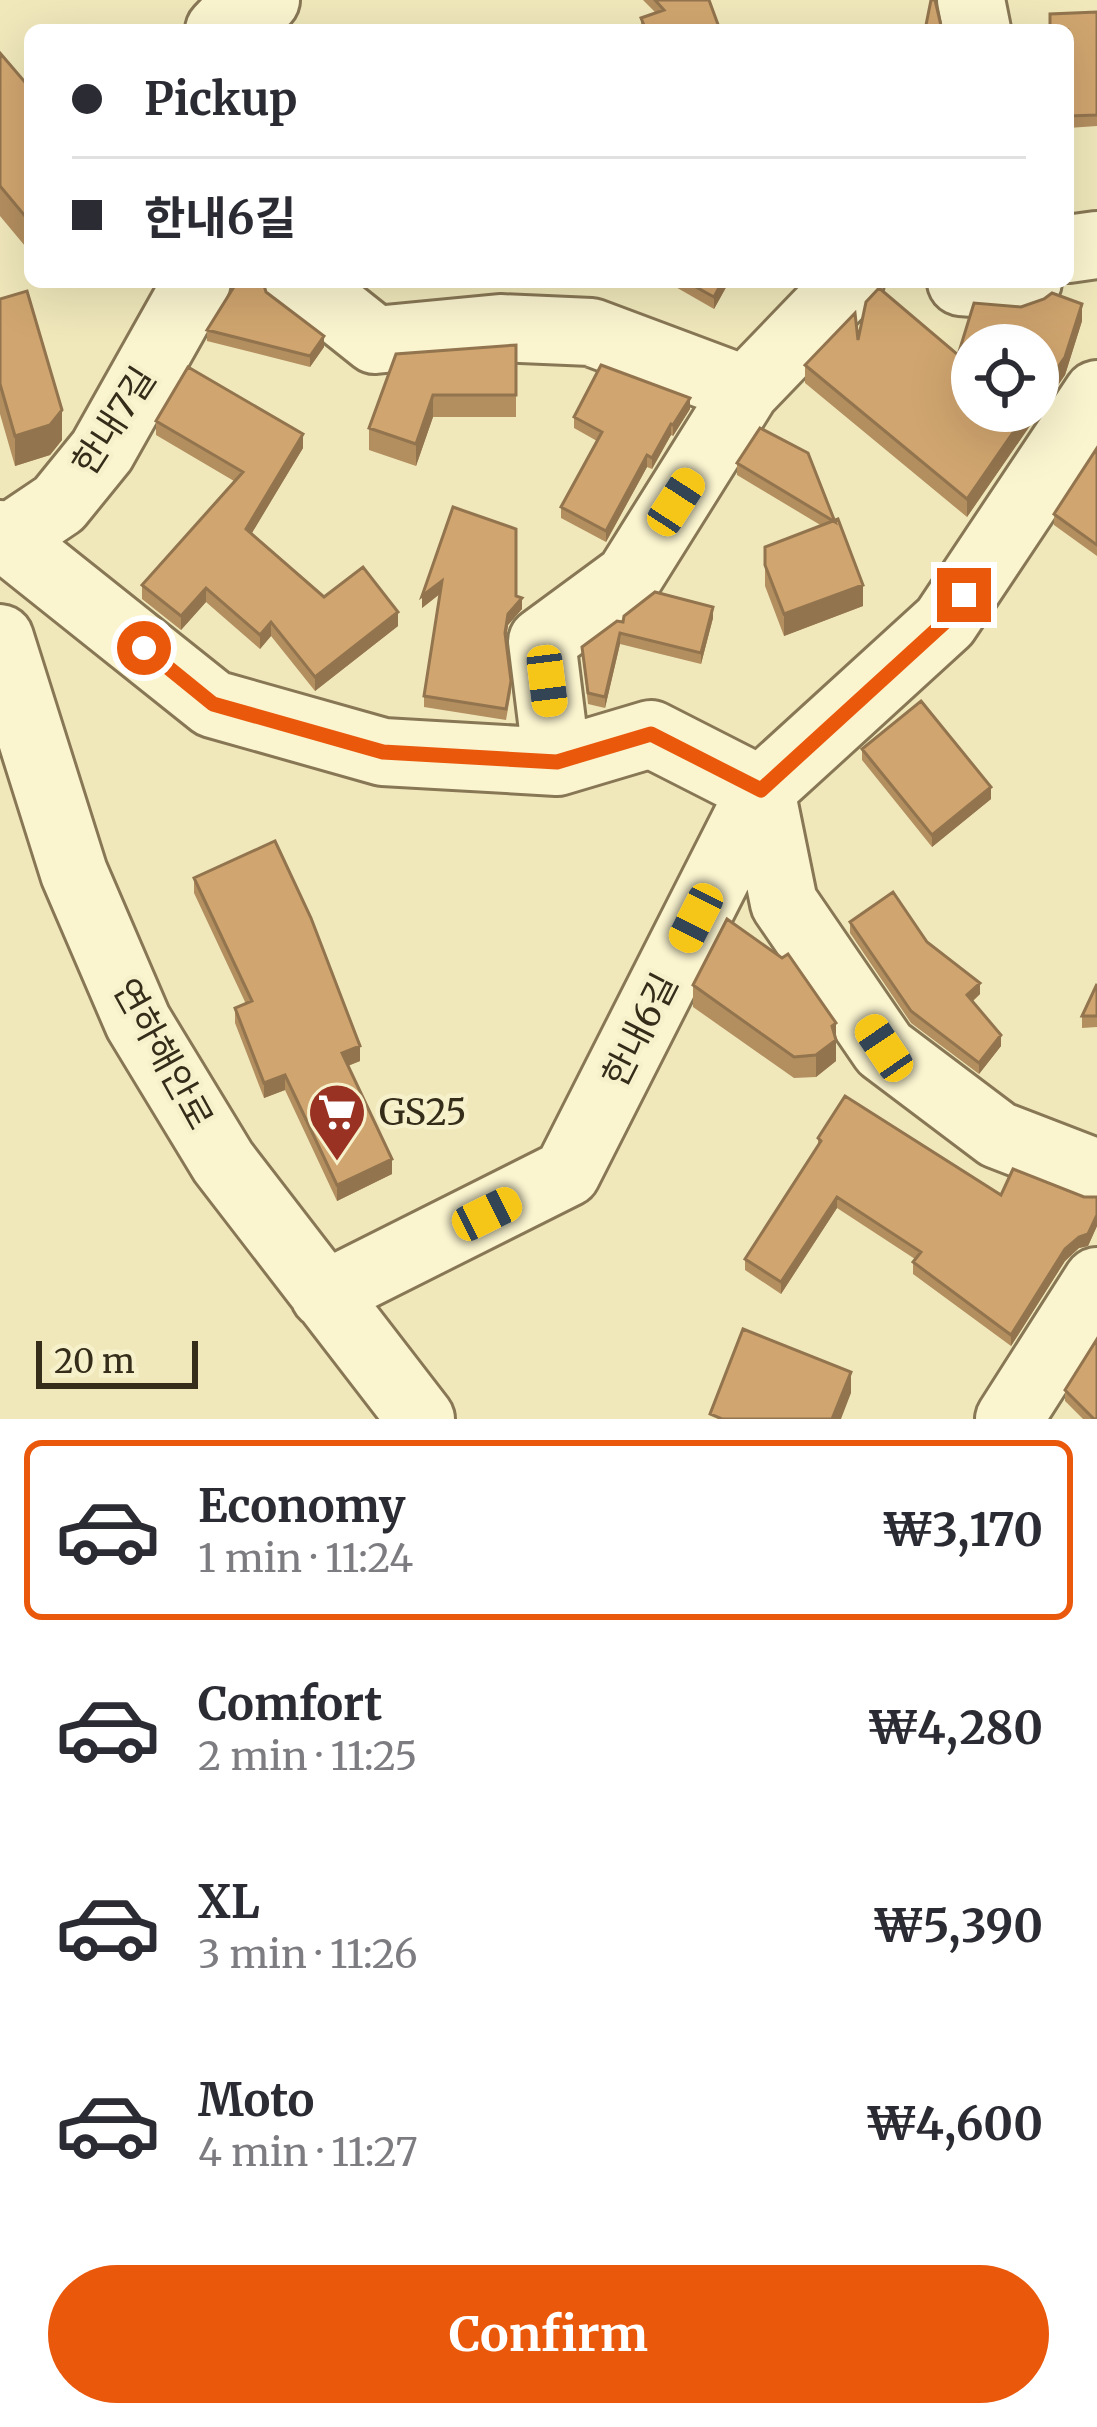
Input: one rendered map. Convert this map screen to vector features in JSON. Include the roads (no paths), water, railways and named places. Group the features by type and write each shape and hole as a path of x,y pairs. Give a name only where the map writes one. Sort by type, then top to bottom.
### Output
{"street":[{"path":"225,24 244,5 266,0"},
{"name":"한내7길","path":"3,537 59,504 102,452 195,288"},
{"path":"308,288 375,340 500,328 591,332 746,390"},
{"path":"557,762 542,640 628,577 746,390 844,288"},
{"name":"한내6길","path":"324,1294 567,1173 761,790 945,622 1097,394"},
{"path":"3,537 213,704 383,752 557,762 651,734 761,790 784,903 884,1048 998,1136 1097,1172"},
{"name":"연하해안로","path":"0,638 74,873 138,1022 223,1162 421,1419"},
{"path":"1010,1419 1097,1281"}],"place":[{"name":"GS25","path":"337,1163"}]}
